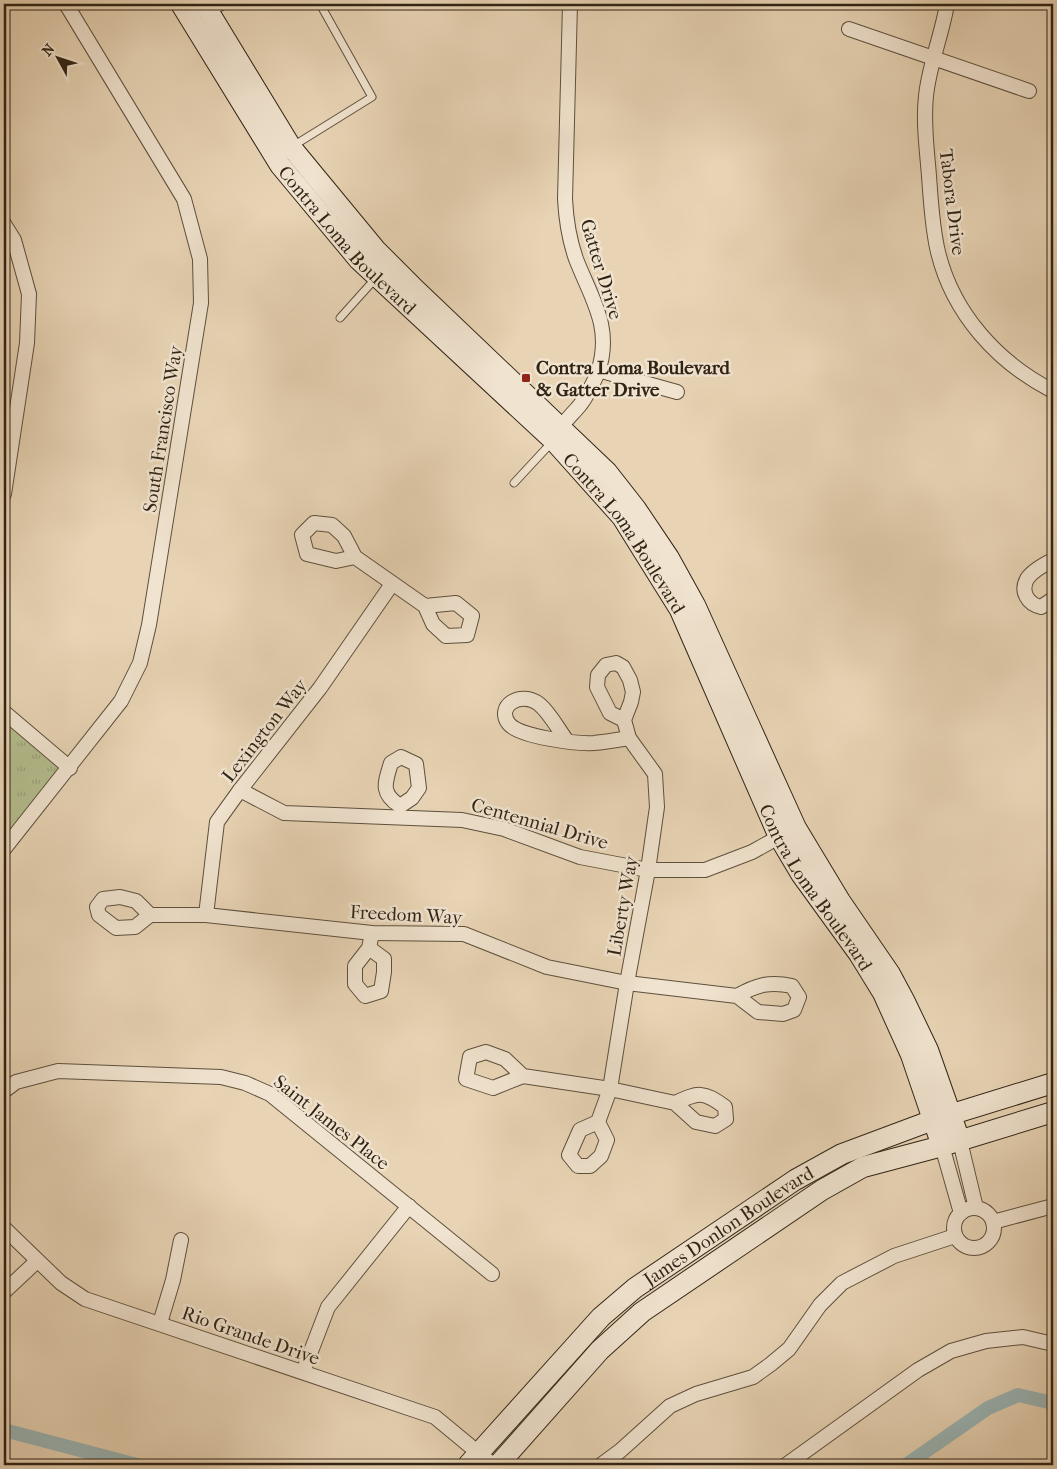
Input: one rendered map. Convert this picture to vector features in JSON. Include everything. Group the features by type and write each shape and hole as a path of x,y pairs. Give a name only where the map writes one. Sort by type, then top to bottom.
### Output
{"main road":[{"name":"Contra Loma Boulevard","path":"181,4 280,165 359,260 557,434 607,472 636,509 669,558 695,605 787,833 840,901 890,974 905,1002 928,1050 942,1117 951,1143"},
{"name":"Contra Loma Boulevard","path":"213,7 291,147 376,250 557,434"},
{"name":"James Donlon Boulevard","path":"480,1461 601,1317 635,1288 795,1180 842,1154 942,1117 1053,1083"},
{"name":"James Donlon Boulevard","path":"498,1465 600,1350 642,1312 822,1190 864,1167 1053,1112"}],"street":[{"name":"South Francisco Way","path":"4,849 70,768 121,701 140,663 149,625 201,303 200,259 184,200 66,4"},
{"name":"Gatter Drive","path":"557,434 581,404 592,384 598,370 603,343 600,316 576,259 566,216 570,4"},
{"name":"Tabora Drive","path":"947,4 926,95 925,120 934,235 942,267 956,299 984,338 1007,362 1022,374 1053,391"},
{"path":"849,29 1029,91"},
{"path":"4,224 14,240 29,294 27,344 6,469 4,494"},
{"path":"598,370 677,392"},
{"path":"355,557 424,606"},
{"path":"1053,560 1042,566 1027,579 1024,591 1028,600 1034,605 1041,606 1053,599"},
{"name":"Lexington Way","path":"206,915 217,822 320,688 392,584"},
{"path":"4,712 70,768"},
{"path":"566,741 592,743 629,738 624,720"},
{"name":"Liberty Way","path":"598,1122 610,1089 657,807 656,774 629,738"},
{"name":"Centennial Drive","path":"240,790 284,813 400,812 462,820 504,829 580,856 648,870 705,870 752,852 787,833"},
{"name":"Freedom Way","path":"150,915 206,915 372,933 464,934 547,968 627,983 737,996"},
{"path":"369,948 372,933"},
{"name":"Saint James Place","path":"4,1092 16,1082 58,1071 221,1077 245,1083 270,1094 492,1274"},
{"path":"523,1076 610,1089 675,1103"},
{"path":"951,1143 976,1208"},
{"path":"951,1143 961,1213"},
{"path":"303,1372 328,1307 409,1206"},
{"path":"993,1222 1053,1206"},
{"path":"970,1208 976,1208 987,1213 993,1222 993,1236 984,1246 970,1248 958,1242 955,1236 954,1223 961,1213 970,1208"},
{"name":"Rio Grande Drive","path":"4,1228 61,1283 85,1299 435,1417 480,1461"},
{"path":"601,1465 619,1460 670,1406 696,1394 754,1377 789,1349 820,1305 842,1283 894,1256 955,1236"},
{"path":"160,1323 173,1280 181,1240"},
{"path":"4,1292 37,1261"},
{"path":"786,1465 918,1370 951,1351 986,1341 1023,1337 1053,1344"}],"lane":[{"path":"291,147 372,97 320,4"},
{"path":"340,318 377,277"},
{"path":"514,483 557,434"}],"green space":[{"path":"4,713 70,768 4,849"}],"waterway":[{"path":"906,1465 988,1408 1018,1395 1053,1403"},
{"path":"4,1430 137,1465"}],"place":[{"name":"Contra Loma Boulevard & Gatter Drive","path":"526,378"}]}
